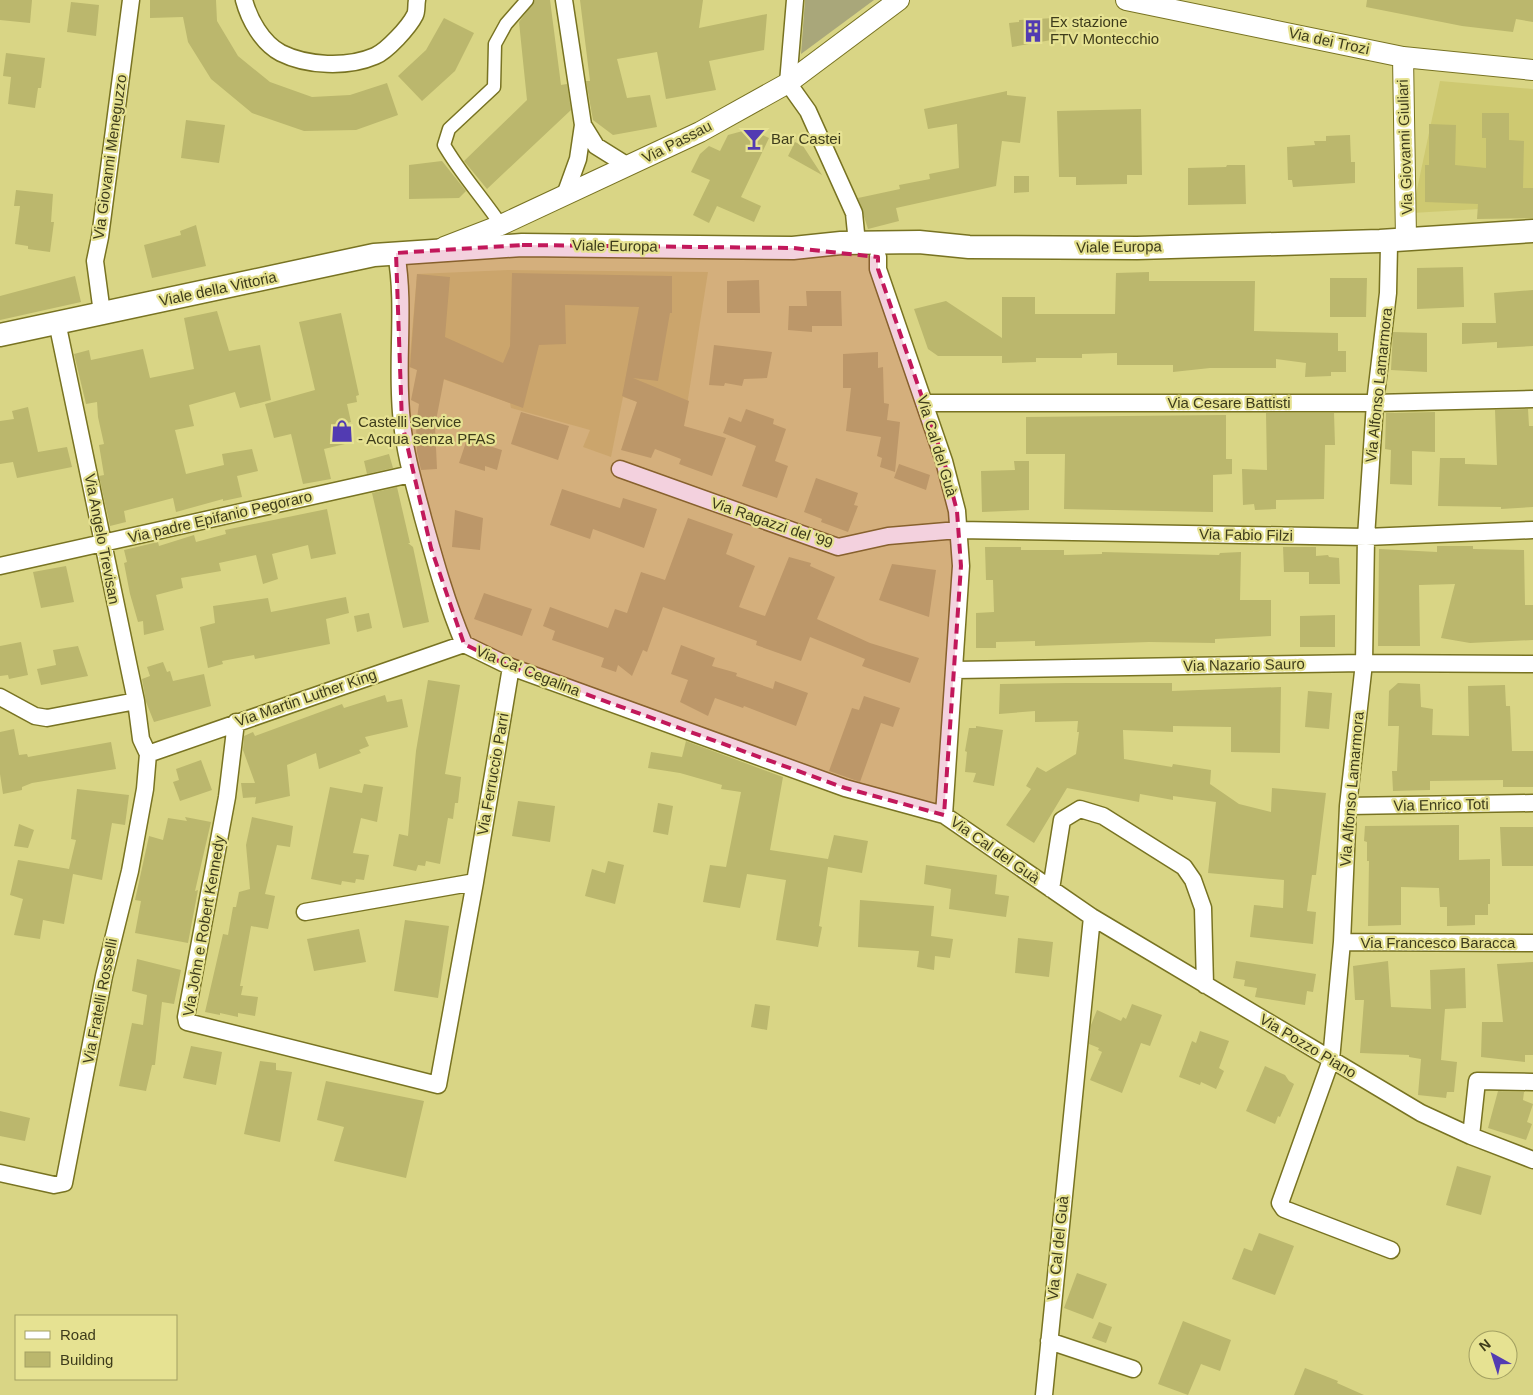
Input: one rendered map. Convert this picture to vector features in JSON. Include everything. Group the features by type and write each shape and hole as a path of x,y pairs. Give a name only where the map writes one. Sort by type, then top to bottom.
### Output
{"main road":[{"name":"Viale Europa","path":"436,250 522,245 793,248 857,243 919,242 969,247 1123,248 1397,242 1526,231"},
{"name":"Viale Europa","path":"793,248 840,256 878,257 923,255 969,247"},
{"name":"Viale della Vittoria","path":"0,335 374,255 436,250"}],"street":[{"name":"Via Giovanni Meneguzzo","path":"102,313 94,261 101,228 131,0"},
{"path":"244,0 248,16 262,36 280,52 314,63 343,64 376,56 397,39 415,15 417,0"},
{"path":"502,225 481,194 453,161 444,145 449,129 494,87 494,44 506,24 527,0"},
{"path":"564,0 583,125 578,159 565,195"},
{"path":"796,0 788,83 808,111 854,213 857,243"},
{"name":"Via Passau","path":"436,250 502,225 700,132 788,83 899,0"},
{"name":"Via dei Trozi","path":"1126,0 1403,57 1533,70"},
{"name":"Via Giovanni Giuliari","path":"1397,242 1403,57"},
{"path":"583,125 596,146 628,166"},
{"name":"Via Alfonso Lamarmora","path":"1390,1250 1284,1209 1280,1203 1331,1060 1342,942 1348,806 1364,663 1366,537 1375,402 1388,294 1397,242"},
{"name":"Via Ca' Cegalina","path":"396,252 400,271 398,370 400,405 411,474 431,548 464,644 511,667 845,788 944,815"},
{"name":"Via Cal del Guà","path":"878,257 878,269 944,461 957,511 961,566 944,815 1092,916 1044,1395"},
{"name":"Via Angelo Trevisan","path":"57,322 94,495 101,544 136,701 141,739 148,754"},
{"name":"Via Cesare Battisti","path":"924,403 1375,402 1533,398"},
{"name":"Via Ragazzi del '99","path":"620,469 838,547 888,536 958,530"},
{"name":"Via padre Epifanio Pegoraro","path":"0,566 411,474"},
{"name":"Via Fabio Filzi","path":"958,530 1366,537 1533,530"},
{"name":"Via Martin Luther King","path":"148,754 464,644"},
{"name":"Via Nazario Sauro","path":"955,670 1364,663 1533,664"},
{"name":"Via Ferruccio Parri","path":"438,1085 511,667"},
{"path":"0,697 35,716 47,718 136,701"},
{"name":"Via John e Robert Kennedy","path":"236,722 227,797 186,1017 187,1022 438,1085"},
{"name":"Via Fratelli Rosselli","path":"0,1173 54,1185 64,1183 104,976 130,870 145,790 148,754"},
{"name":"Via Enrico Toti","path":"1348,806 1533,803"},
{"path":"1051,889 1062,820 1080,809 1104,816 1184,867 1193,880 1203,908 1205,985"},
{"path":"305,912 474,882"},
{"name":"Via Pozzo Piano","path":"1092,916 1421,1113 1470,1136 1533,1160"},
{"name":"Via Francesco Baracca","path":"1342,942 1533,943"},
{"path":"1470,1136 1477,1082 1533,1082"},
{"path":"1049,1341 1134,1369"}],"highlighted area":[{"path":"522,245 793,248 878,257 878,269 944,461 957,511 961,566 944,815 845,788 511,667 464,644 431,548 402,423 396,253"}],"shaded area":[{"path":"805,0 874,0 801,54"},
{"path":"1440,81 1533,89 1533,213 1480,209 1412,213"},
{"path":"508,270 708,272 685,418 623,397 611,457 583,447 590,430 511,408 510,403 409,367 417,274"}],"building":[{"path":"0,0 32,0 30,23 0,20"},
{"path":"150,0 216,0 217,21 238,56 270,82 312,97 350,95 387,83 398,115 356,130 304,131 252,113 211,79 188,42 183,17 150,18"},
{"path":"535,0 550,0 561,85 567,84 571,110 487,189 464,161 527,100 519,22"},
{"path":"580,0 703,0 699,28 767,14 764,50 709,61 716,90 666,99 657,52 617,59 627,98 650,95 657,127 613,135 593,120 586,81 590,81"},
{"path":"1367,0 1533,0 1533,22 1516,19 1513,32 1462,26 1366,7"},
{"path":"71,2 99,5 96,36 67,32"},
{"path":"444,18 474,33 455,71 422,101 398,76 426,50"},
{"name":"Ex stazione FTV Montecchio","path":"1054,18 1057,39 1012,47 1009,23 1019,22 1019,20"},
{"path":"6,53 45,58 41,88 38,88 35,108 8,104 11,77 3,76"},
{"path":"1007,91 1007,95 1026,97 1020,143 1002,141 996,186 896,208 899,221 868,229 858,198 900,189 899,185 930,179 929,174 959,168 957,124 928,129 924,109"},
{"path":"1141,109 1142,175 1127,175 1127,184 1076,185 1076,177 1059,177 1057,111"},
{"path":"1482,113 1509,113 1509,140 1524,141 1523,188 1533,188 1533,218 1477,219 1478,204 1425,202 1425,165 1429,165 1429,124 1456,125 1455,165 1486,168 1486,138 1482,138"},
{"path":"186,120 225,125 219,163 181,158"},
{"path":"750,129 769,138 741,197 761,206 754,222 717,206 709,223 693,215 710,180 691,172 700,154 709,146 720,151 728,135"},
{"path":"1350,135 1351,162 1355,162 1355,183 1293,187 1292,180 1288,180 1287,147 1315,145 1314,141 1326,141 1326,136"},
{"path":"795,142 803,146 822,175 788,156"},
{"path":"442,161 466,191 459,198 409,199 409,165"},
{"path":"1227,165 1245,165 1246,204 1188,205 1188,168 1226,167"},
{"path":"1014,176 1029,176 1029,192 1014,193"},
{"path":"16,190 53,194 51,222 54,222 50,252 28,249 28,246 15,244 20,206 14,206"},
{"path":"196,225 206,266 152,278 144,245 181,235 180,231"},
{"path":"1463,267 1464,307 1417,309 1417,268"},
{"path":"1149,272 1149,281 1255,281 1254,331 1338,333 1338,351 1346,351 1346,372 1331,372 1331,376 1305,377 1306,363 1276,359 1276,368 1210,368 1173,372 1173,365 1117,365 1117,353 1082,354 1082,358 1036,358 1036,362 1002,363 1002,356 938,356 928,349 914,309 946,301 1002,338 1002,297 1035,297 1035,314 1115,314 1116,273"},
{"path":"512,273 672,276 672,313 670,313 658,381 633,378 689,401 684,426 726,438 712,476 679,464 681,459 655,449 651,458 621,450 637,402 622,396 639,307 565,305 566,344 539,345 523,408 444,379 435,426 437,469 421,470 417,452 416,425 419,404 411,400 417,370 410,367 417,274 450,277 445,337 503,363 510,346"},
{"path":"75,276 81,302 0,320 0,296"},
{"path":"1330,278 1367,278 1366,317 1330,317"},
{"path":"759,280 760,313 727,313 727,281"},
{"path":"1533,290 1533,346 1497,348 1497,342 1462,344 1462,323 1496,323 1494,293"},
{"path":"806,291 841,291 842,326 812,326 812,332 788,330 789,306 807,306"},
{"path":"217,311 229,351 260,345 271,400 240,408 235,392 189,405 194,426 175,430 186,474 224,465 222,454 252,449 258,471 237,476 242,497 223,501 223,499 176,512 173,498 124,511 126,522 110,526 99,476 104,475 99,445 104,444 97,402 86,404 74,354 89,350 91,360 143,349 150,378 194,369 184,318"},
{"path":"341,313 359,395 356,396 357,402 347,404 351,422 340,425 345,444 324,449 331,479 303,484 291,434 274,438 265,404 315,390 299,322"},
{"path":"1393,332 1427,333 1427,372 1391,370"},
{"path":"714,345 772,352 767,378 744,379 742,386 725,383 724,386 709,385"},
{"path":"878,352 878,368 883,367 884,403 889,404 887,420 900,422 895,472 880,467 882,458 877,456 881,437 846,431 851,388 843,388 843,354"},
{"path":"28,407 38,452 67,447 72,467 17,478 13,462 0,464 0,421 14,419 12,411"},
{"path":"746,409 774,419 773,424 786,429 775,461 788,466 777,498 742,486 756,446 723,433 729,417 741,422"},
{"path":"1528,409 1529,426 1533,426 1533,507 1501,509 1501,507 1438,506 1440,458 1465,458 1465,464 1497,465 1495,410"},
{"path":"521,412 569,426 558,460 511,444"},
{"path":"1435,412 1435,452 1412,451 1412,485 1390,484 1391,450 1385,449 1386,413"},
{"path":"1266,413 1334,413 1335,445 1325,445 1324,499 1276,500 1276,509 1255,510 1254,504 1243,505 1242,469 1267,470"},
{"path":"1226,415 1226,459 1232,459 1232,474 1213,475 1213,512 1064,509 1065,454 1026,454 1026,417"},
{"path":"467,439 502,450 497,470 485,466 485,471 459,463"},
{"path":"389,454 393,468 367,474 364,461"},
{"path":"1014,461 1029,461 1029,510 982,512 981,471 1015,470"},
{"path":"899,464 930,475 926,490 894,478"},
{"path":"816,478 858,493 854,505 858,506 848,532 821,522 822,519 804,512"},
{"path":"397,487 410,543 408,543 413,547 429,622 403,628 372,493"},
{"path":"562,489 620,508 623,498 657,509 644,548 593,529 590,539 550,525"},
{"path":"327,509 336,554 311,559 308,545 272,554 278,579 263,584 256,555 219,563 221,571 181,578 183,588 156,595 164,630 144,635 143,621 138,622 130,594 124,563 127,562 124,550 158,542 159,546 194,535 196,542 226,534 225,530"},
{"path":"455,510 483,518 480,550 452,547"},
{"path":"688,518 733,534 726,554 755,566 739,607 765,616 789,557 811,563 810,566 835,577 817,619 870,643 919,658 910,683 862,666 865,659 810,637 801,661 756,645 757,641 663,607 647,652 643,650 632,676 618,665 616,672 601,667 604,658 552,640 555,631 543,626 550,607 608,628 615,609 627,613 641,572 665,580"},
{"path":"1437,546 1473,546 1473,549 1524,550 1525,605 1533,605 1533,640 1470,643 1441,638 1455,584 1419,585 1420,646 1378,646 1379,549 1437,552"},
{"path":"985,547 1021,547 1021,550 1064,550 1064,555 1102,554 1102,552 1219,555 1220,553 1241,552 1240,600 1271,600 1271,636 1215,639 1215,643 1149,642 1035,646 1035,641 996,642 996,648 976,648 976,613 994,612 993,580 986,580"},
{"path":"1283,547 1316,547 1316,556 1328,555 1329,557 1339,558 1340,584 1309,584 1309,572 1284,572"},
{"path":"892,564 936,570 929,617 879,600"},
{"path":"66,566 74,602 41,608 33,572"},
{"path":"484,593 532,609 522,636 474,619"},
{"path":"346,597 349,613 326,619 330,644 255,659 254,655 222,661 223,664 208,668 200,627 215,623 213,606 268,598 271,612"},
{"path":"369,613 372,628 357,632 354,616"},
{"path":"1335,615 1335,647 1300,647 1300,616"},
{"path":"21,642 28,675 9,679 8,675 0,676 0,646"},
{"path":"681,645 715,658 712,666 737,673 736,676 773,689 775,681 808,693 796,726 744,706 743,708 715,698 708,716 680,702 688,680 671,674"},
{"path":"78,646 88,676 41,685 37,669 56,665 53,650"},
{"path":"163,662 167,672 170,671 173,681 204,674 211,706 154,722 146,702 142,679 150,676 147,667"},
{"path":"428,680 460,685 445,774 461,777 458,803 455,803 453,819 448,818 440,864 426,861 425,866 418,865 416,871 393,866 399,834 408,836 416,751"},
{"path":"1172,683 1172,691 1281,687 1280,753 1231,752 1231,727 1173,726 1173,732 1123,730 1124,759 1172,767 1173,764 1211,770 1210,784 1239,804 1271,812 1272,788 1326,793 1316,875 1312,875 1307,911 1316,912 1313,944 1250,937 1254,905 1283,908 1284,880 1208,873 1216,802 1173,796 1173,800 1140,794 1139,802 1067,788 1034,843 1006,825 1031,789 1026,786 1037,767 1046,772 1076,754 1079,732 1077,732 1078,721 1035,722 1035,711 999,714 1000,684"},
{"path":"1398,683 1420,684 1421,707 1433,709 1432,735 1469,736 1468,686 1505,685 1506,706 1510,706 1512,751 1533,751 1533,787 1503,787 1503,780 1430,781 1430,790 1393,791 1392,771 1397,771 1399,726 1388,726 1389,691"},
{"path":"1308,691 1332,693 1329,729 1305,727"},
{"path":"385,695 387,702 402,699 408,727 365,737 369,746 359,750 361,753 319,769 316,753 287,765 290,796 255,804 256,797 243,798 241,783 255,783 243,750 244,736 253,732 255,736 342,704 344,708"},
{"path":"864,696 900,708 893,727 881,723 860,782 829,771 852,708 859,710"},
{"path":"976,726 1003,730 994,786 973,782 976,773 965,772 967,752 965,751 969,728 976,728"},
{"path":"14,729 19,755 27,754 28,757 111,742 116,769 32,783 22,787 22,790 3,794 0,774 0,732"},
{"path":"686,741 783,777 770,850 828,859 834,835 868,841 862,873 828,867 819,926 822,927 818,947 776,940 786,880 747,874 740,908 703,902 710,865 726,867 741,792 721,789 722,785 680,773 648,768 651,752 682,757"},
{"path":"201,760 212,790 180,801 173,782 179,780 176,769"},
{"path":"364,784 383,787 377,822 361,818 353,853 369,855 364,880 356,879 355,883 342,881 341,885 311,879 330,787 362,793"},
{"path":"77,789 129,795 125,825 112,823 102,880 73,874 64,924 43,920 40,939 14,935 23,899 10,895 18,860 69,869 76,840 71,839"},
{"path":"518,801 555,806 550,842 512,836"},
{"path":"658,803 673,806 668,835 653,832"},
{"path":"185,817 211,822 195,891 198,890 188,943 135,933 141,901 135,900 149,836 163,840 168,818 187,821"},
{"path":"252,817 293,826 290,847 277,845 265,894 275,896 268,929 251,926 240,986 243,986 241,995 258,997 255,1016 238,1013 238,1017 205,1012 223,934 228,935 233,907 236,907 239,892 250,889 246,845"},
{"path":"19,824 34,830 28,848 14,846"},
{"path":"1459,825 1459,860 1490,859 1490,904 1488,904 1488,915 1475,915 1475,925 1447,926 1447,907 1440,907 1439,888 1401,887 1401,925 1368,926 1369,861 1367,861 1367,842 1364,841 1365,826"},
{"path":"1500,827 1533,827 1533,866 1502,866"},
{"path":"608,861 624,865 615,904 585,896 592,869 605,873"},
{"path":"926,865 997,875 995,894 1009,896 1006,917 949,909 951,889 924,884"},
{"path":"860,900 934,906 931,936 953,939 950,958 935,956 934,970 917,967 919,951 858,947"},
{"path":"405,920 449,926 438,998 394,991"},
{"path":"359,929 366,962 314,971 307,939"},
{"path":"1018,938 1053,942 1049,977 1015,973"},
{"path":"137,959 181,970 174,1004 162,1002 155,1065 152,1065 146,1091 119,1086 132,1023 143,1025 147,995 132,991"},
{"path":"1236,961 1316,974 1313,992 1307,991 1305,1005 1255,997 1257,988 1244,986 1245,980 1233,978"},
{"path":"1388,961 1391,1007 1431,1009 1430,970 1465,968 1466,1008 1445,1009 1441,1060 1457,1062 1454,1092 1447,1092 1446,1098 1418,1095 1421,1059 1409,1057 1409,1055 1360,1053 1364,1000 1355,1000 1353,966"},
{"path":"1533,962 1533,1055 1525,1055 1525,1062 1481,1057 1482,1022 1503,1022 1497,964"},
{"path":"755,1004 770,1006 767,1030 751,1027"},
{"path":"1132,1004 1162,1015 1150,1046 1141,1043 1122,1093 1090,1080 1102,1052 1098,1050 1099,1048 1089,1044 1091,1025 1097,1010 1121,1021 1123,1017 1126,1019"},
{"path":"1200,1031 1229,1041 1219,1068 1224,1071 1216,1089 1201,1082 1200,1085 1179,1077 1192,1041 1196,1043"},
{"path":"191,1046 222,1052 216,1085 183,1078"},
{"path":"260,1061 276,1063 276,1070 292,1072 280,1142 244,1134"},
{"path":"1265,1066 1285,1075 1294,1084 1280,1117 1278,1116 1275,1124 1246,1111"},
{"path":"326,1081 424,1101 406,1178 334,1161 344,1127 317,1120"},
{"path":"1498,1091 1524,1092 1523,1100 1533,1104 1527,1122 1532,1124 1526,1140 1488,1128"},
{"path":"0,1111 30,1118 25,1141 0,1136"},
{"path":"1457,1166 1491,1176 1481,1215 1446,1205"},
{"path":"1259,1233 1294,1246 1275,1295 1232,1279 1244,1248 1252,1251"},
{"path":"1077,1273 1107,1284 1093,1319 1064,1308"},
{"path":"1183,1321 1231,1340 1220,1371 1201,1364 1188,1395 1158,1384"},
{"path":"1099,1322 1112,1327 1106,1343 1092,1338"},
{"path":"1305,1368 1338,1381 1337,1383 1364,1395 1294,1395"}],"place":[{"name":"Ex stazione FTV Montecchio","path":"1033,31"},
{"name":"Bar Castei","path":"754,139"},
{"name":"Castelli Service - Acqua senza PFAS","path":"342,431"}]}
